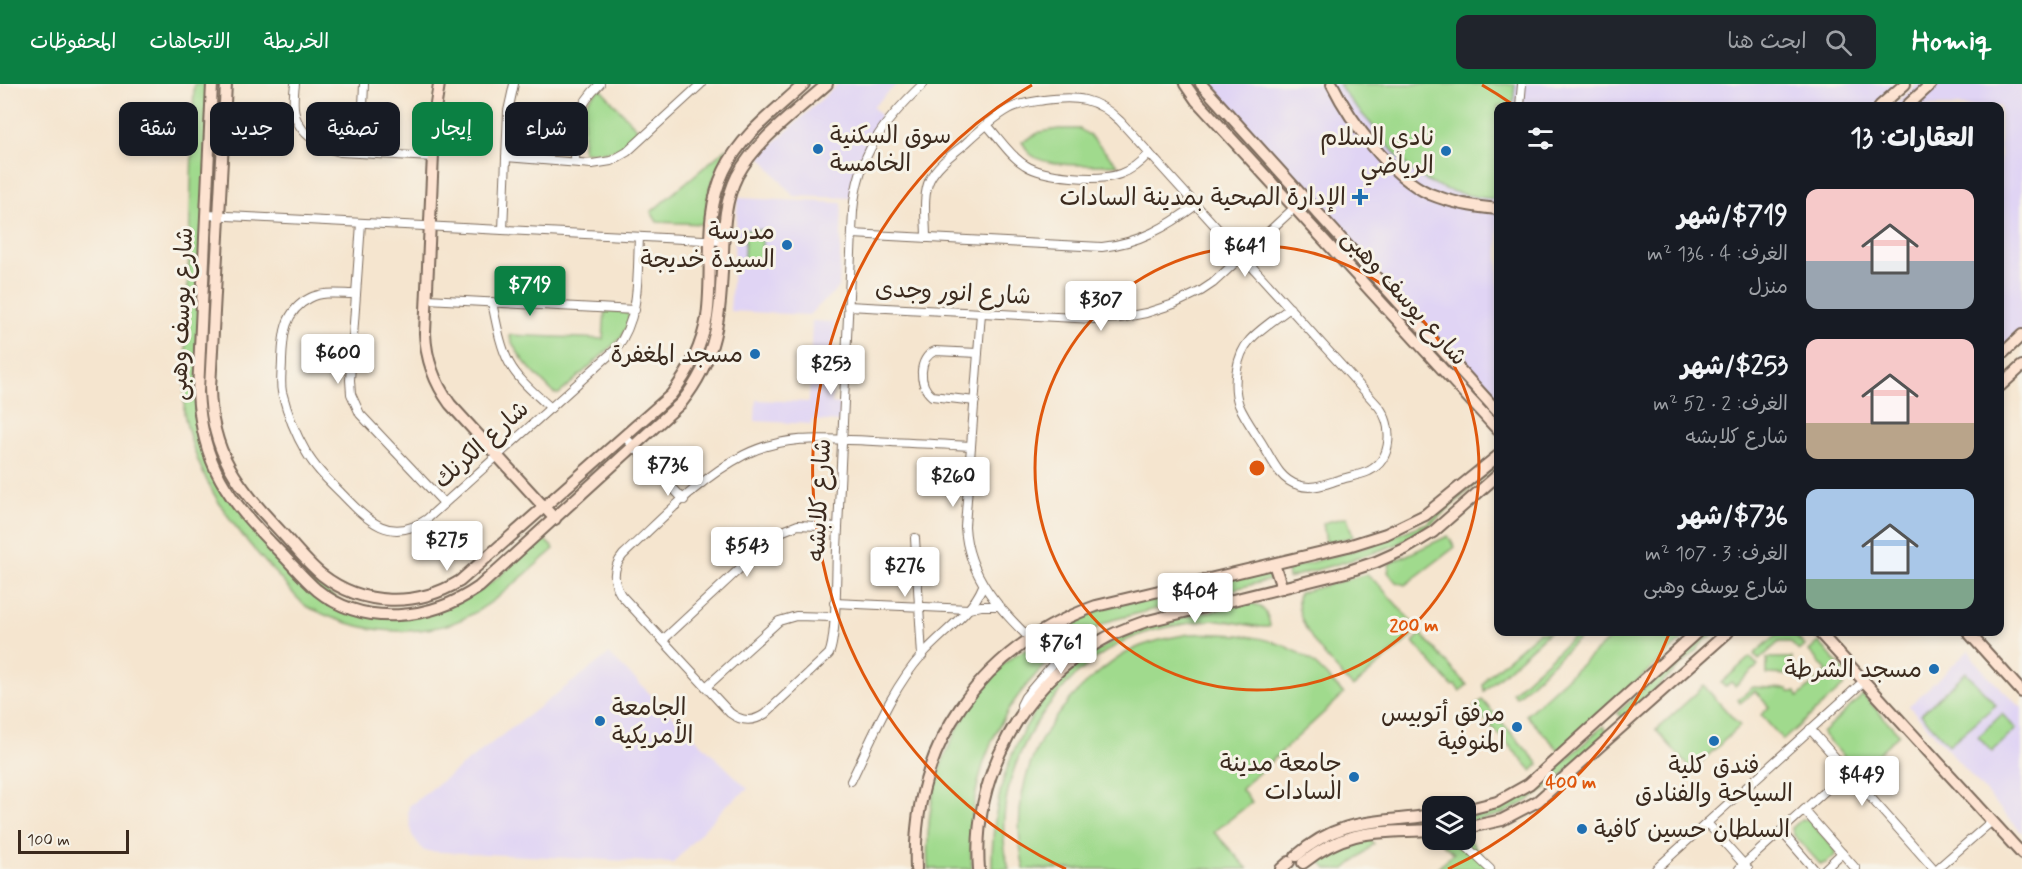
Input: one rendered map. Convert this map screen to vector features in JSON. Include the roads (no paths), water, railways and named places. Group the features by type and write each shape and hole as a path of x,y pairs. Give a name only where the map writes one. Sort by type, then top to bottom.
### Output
{"street":[{"name":"شارع يوسف وهبى","path":"212,84 198,392 200,419 206,446 219,477 237,506 316,589 344,605 376,614 400,615 436,609 459,600 479,587 681,403 695,385 707,363 718,324 724,222 728,199 743,165 763,142 827,84"},
{"name":"شارع يوسف وهبى","path":"226,84 210,388 217,438 228,467 244,492 315,569 343,588 374,598 408,600 430,595 460,581 671,395 686,375 697,353 708,311 709,240 715,196 729,161 747,136 804,84"},
{"path":"295,84 293,110 306,134"},
{"path":"363,102 364,84"},
{"path":"439,84 435,110 427,299 426,343 429,363 435,381 450,404 555,519"},
{"path":"503,230 508,111 514,84"},
{"path":"575,162 578,114 584,101 600,84"},
{"path":"506,157 598,164 622,156 701,84"},
{"name":"شارع كلابشه","path":"706,687 730,713 738,718 757,719 826,656 832,645 856,187 866,155 877,135 890,116 923,84"},
{"name":"شارع يوسف وهبى","path":"1185,84 1196,100 1494,426"},
{"name":"شارع يوسف وهبى","path":"1201,84 1494,408"},
{"path":"1332,84 1367,138 1408,180 1429,193 1448,200 1468,206 1494,209"},
{"path":"1520,102 1522,84"},
{"path":"1885,102 1905,84"},
{"path":"1911,102 1928,85"},
{"path":"926,238 926,191 930,179 942,164 987,125 1008,110 1022,104 1076,98 1090,101 1106,109 1120,121 1290,308 1385,416 1389,432 1388,445 1383,457 1370,471 1314,487 1290,482 1277,469 1239,406 1236,389 1237,371 1245,347 1250,339 1290,308"},
{"path":"987,125 1019,161 1032,169 1046,173 1111,177 1132,169 1149,153"},
{"path":"400,155 433,157"},
{"name":"شارع انور وجدى","path":"848,306 1094,319 1120,318 1146,313 1174,304 1201,291 1304,199"},
{"path":"852,234 1090,247 1114,245 1138,240 1161,230 1196,205"},
{"path":"206,215 723,241"},
{"path":"361,223 350,387 356,407 365,421 444,503"},
{"name":"شارع الكرنك","path":"356,294 320,294 296,308 285,324 282,388 297,434 316,467 362,516 374,524 388,529 409,528 427,519 616,349 626,334 635,310 639,237"},
{"path":"427,299 635,310"},
{"path":"492,303 501,350 506,360 523,384 550,408"},
{"path":"981,313 965,535 972,564 983,586 1054,663"},
{"path":"2004,352 2022,335"},
{"path":"975,401 932,396 923,387 923,362 930,353 935,351 978,353"},
{"path":"2004,382 2022,366"},
{"path":"624,436 684,500"},
{"path":"833,617 796,616 778,621 706,687 621,595 616,586 617,562 715,473 742,456 762,447 804,439 971,446"},
{"path":"916,869 916,837 920,802 929,769 943,737 960,707 981,680 1006,656 1030,638 1064,619 1096,606 1360,543 1413,522 1442,503 1494,459"},
{"path":"979,869 979,830 990,780 1002,749 1022,714 1037,694 1060,671 1102,640 1144,622 1361,568 1405,549 1433,532 1494,479"},
{"path":"663,640 778,533 798,525 838,527"},
{"path":"915,538 922,656"},
{"path":"1274,564 1282,588"},
{"path":"850,781 891,702 922,656 969,609 983,586"},
{"path":"834,603 969,609 987,605 1000,606"},
{"path":"1476,807 1497,802 1520,790 1539,776 1693,636"},
{"path":"1476,826 1502,820 1538,801 1724,636"},
{"path":"1823,636 2022,854"},
{"path":"1972,636 2022,692"},
{"path":"1022,714 1021,705 1025,697 1054,663 1084,641 1102,640"},
{"path":"1656,869 1864,681"},
{"path":"1604,716 1617,732"},
{"path":"1810,729 1935,869 1992,821"},
{"path":"1707,823 1743,867 1847,771"},
{"path":"1804,810 1856,869"},
{"path":"1292,862 1317,840 1346,826 1422,817"},
{"path":"1414,819 1415,831"},
{"path":"1292,862 1354,835 1376,831 1422,831"},
{"path":"1781,831 1814,869"},
{"path":"1470,850 1490,869"},
{"path":"1825,869 1842,853"}],"place":[{"name":"سوق السكنية الخامسة","path":"818,149"},
{"name":"نادي السلام الرياضي","path":"1446,151"},
{"name":"الإدارة الصحية بمدينة السادات","path":"1360,197"},
{"name":"مدرسة السيدة خديجة","path":"787,245"},
{"name":"مسجد المغفرة","path":"755,354"},
{"name":"مسجد الشرطة","path":"1934,669"},
{"name":"الجامعة الأمريكية","path":"600,721"},
{"name":"مرفق أتوبيس المنوفية","path":"1517,727"},
{"name":"فندق كلية السياحة والفنادق","path":"1714,741"},
{"name":"جامعة مدينة السادات","path":"1354,777"},
{"name":"السلطان حسين كافية","path":"1582,829"}]}
